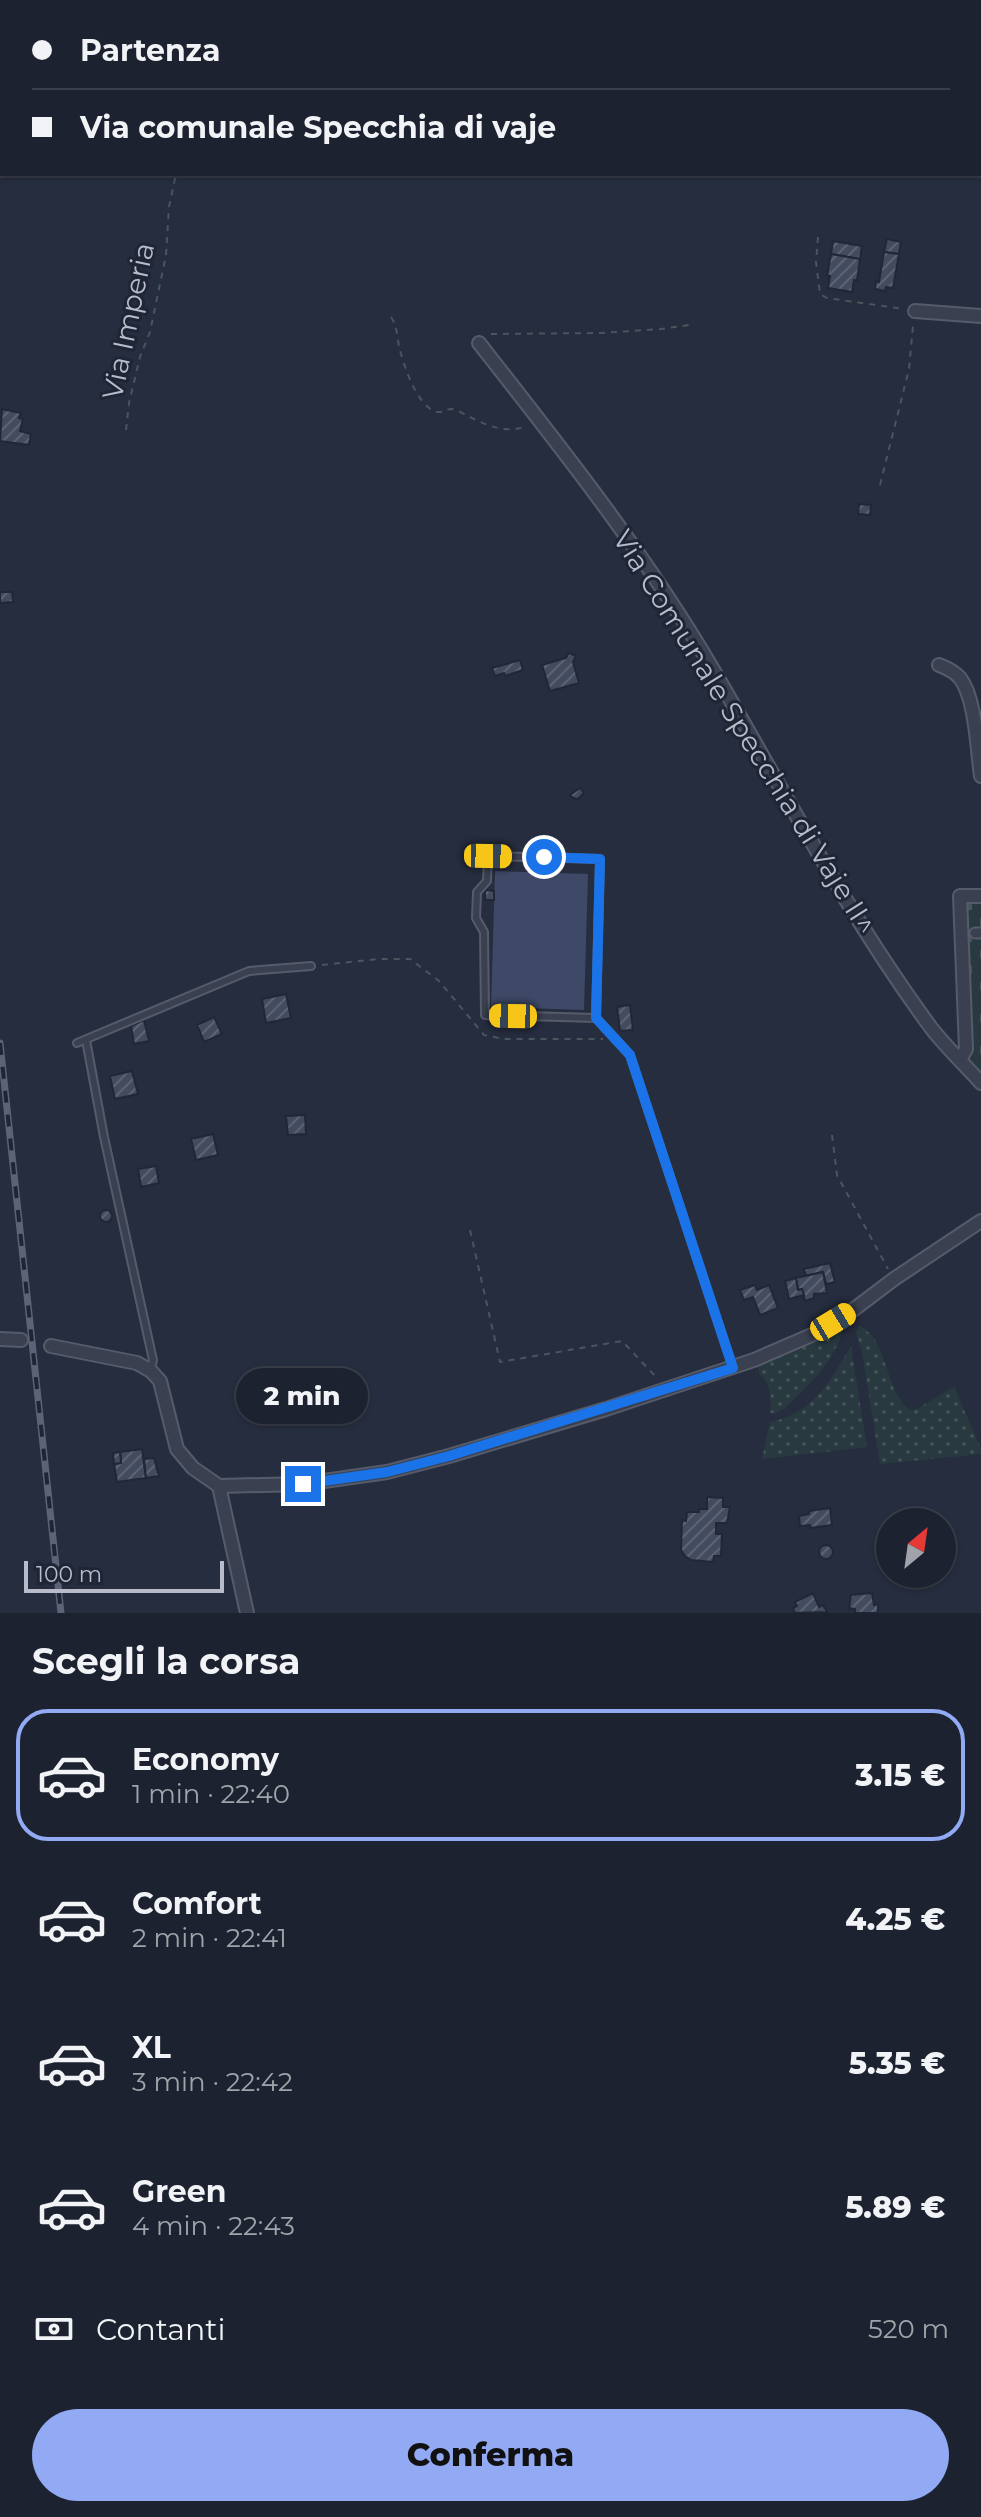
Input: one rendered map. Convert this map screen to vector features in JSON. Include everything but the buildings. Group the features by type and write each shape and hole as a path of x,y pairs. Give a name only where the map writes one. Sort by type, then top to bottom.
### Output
{"street":[{"path":"915,311 981,316"},
{"name":"Via Comunale Specchia di Vaje II^","path":"479,343 641,558 714,671 834,882 933,1030 981,1083"},
{"path":"939,665 960,678 968,695 981,776"},
{"path":"960,1060 966,1049 960,896 981,896"},
{"path":"51,1346 137,1363 151,1371 160,1381 177,1449 193,1468 219,1486 303,1484 387,1472 449,1456 733,1368 814,1334 981,1221"},
{"path":"0,1339 21,1340"},
{"path":"219,1486 247,1613"}],"lane":[{"path":"596,1018 485,1015 484,932 476,918 477,892 487,881 488,856 600,859 596,1018 630,1055 733,1368"},
{"path":"77,1043 249,971 311,966"},
{"path":"86,1040 153,1360 151,1371"}],"path":[{"name":"Via Imperia","path":"126,430 140,357 150,332 161,283 176,176"},
{"path":"818,237 816,262 820,294 827,298 915,311 909,369 880,485"},
{"path":"391,317 414,387 419,398 431,410 437,413 455,409 509,431 539,420"},
{"path":"479,343 480,338 491,334 553,334 689,325"},
{"path":"311,966 410,959 439,981 484,1035 503,1039 616,1040"},
{"path":"832,1135 837,1175 894,1279"},
{"path":"470,1230 500,1362 622,1341 667,1388"}],"green space":[{"path":"963,900 981,900 981,1074 970,1063"},
{"path":"845,1321 836,1347 822,1369 785,1408 770,1413 770,1391 759,1373 759,1365 804,1346"},
{"path":"859,1326 876,1342 895,1390 910,1410 954,1387 981,1454 880,1464 856,1332"},
{"path":"851,1347 867,1447 762,1459 770,1422 785,1418 809,1404 827,1384"}],"water":[{"path":"495,871 588,874 584,1010 491,1007"}],"railway":[{"path":"0,1043 61,1613"}],"route":[{"path":"303,1484 387,1472 449,1456 733,1368 630,1055 596,1018 600,859 544,857"}]}
